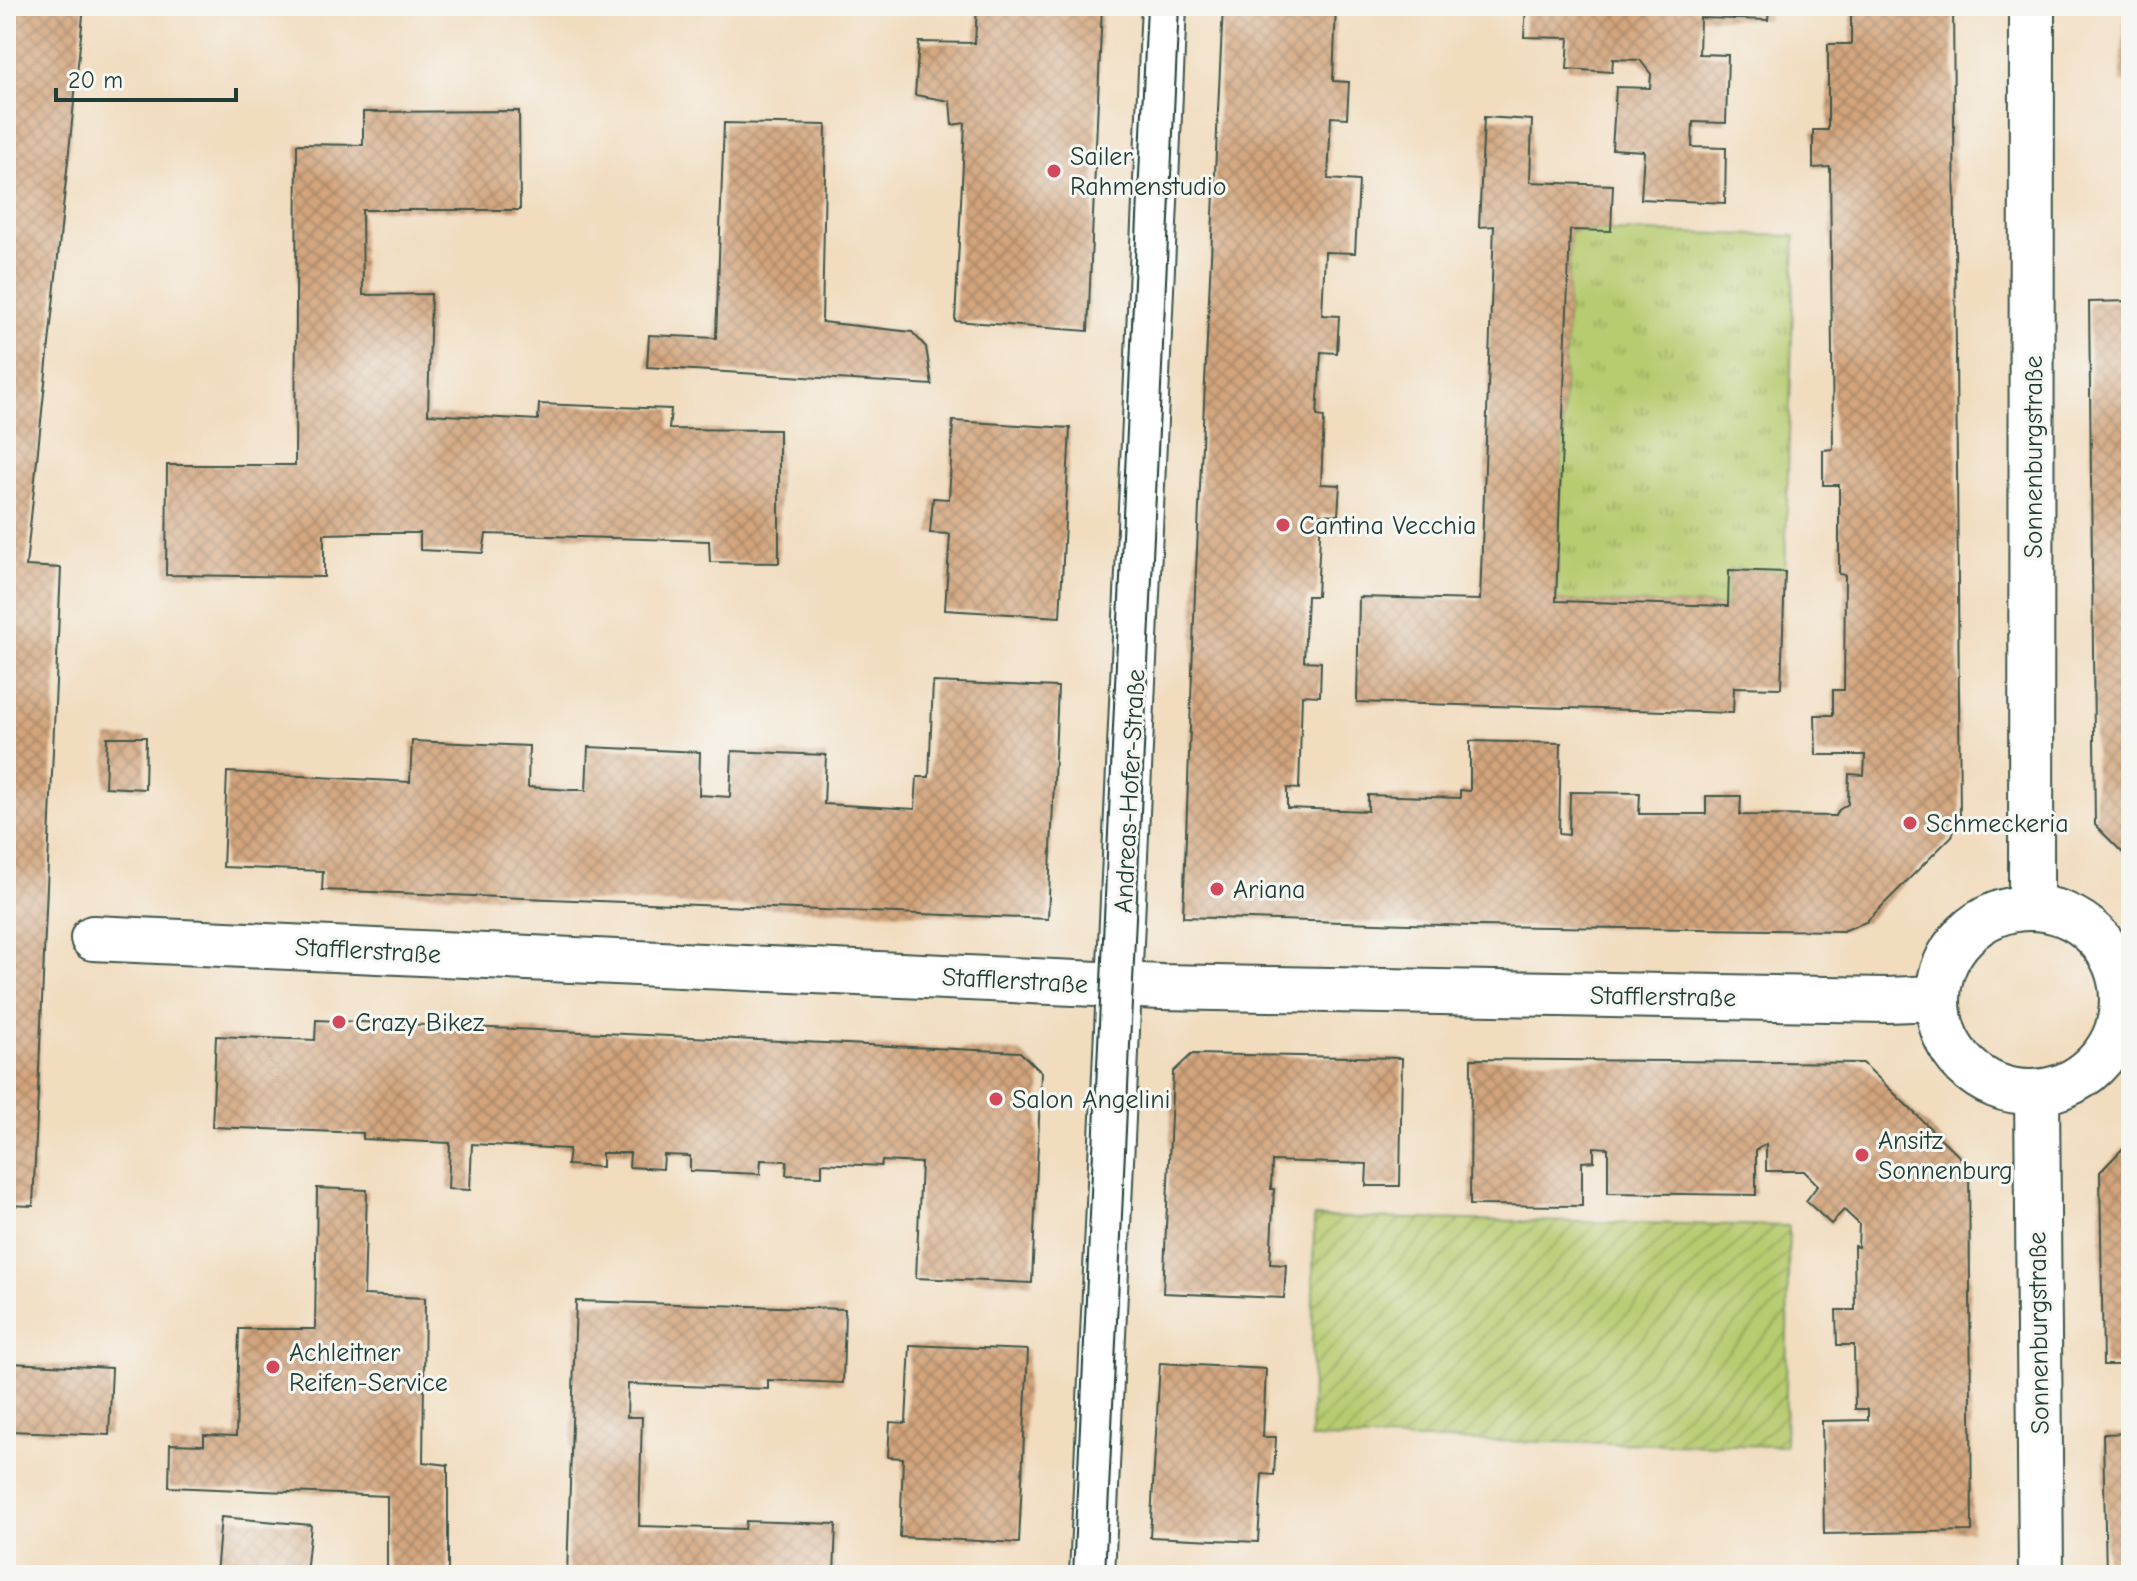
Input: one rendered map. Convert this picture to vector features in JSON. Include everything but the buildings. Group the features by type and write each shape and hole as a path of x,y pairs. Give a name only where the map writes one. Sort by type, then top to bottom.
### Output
{"street":[{"name":"Andreas-Hofer-Straße","path":"1092,1575 1164,6"},
{"name":"Sonnenburgstraße","path":"2031,908 2032,6"},
{"path":"2031,908 2059,912 2085,925 2105,945 2118,970 2127,998 2108,1051 2089,1072 2064,1086 2037,1092 2006,1089 1978,1077 1956,1056 1942,1028 1938,998 1943,969 1956,944 1977,925 2003,912 2031,908"},
{"name":"Stafflerstraße","path":"93,938 1194,987 1938,998"},
{"name":"Sonnenburgstraße","path":"2037,1092 2041,1575"}],"green space":[{"path":"1570,230 1795,236 1785,572 1729,570 1728,606 1556,601"},
{"path":"1314,1217 1789,1226 1785,1446 1311,1438"}],"tram line":[{"path":"1073,1575 1147,6"},
{"path":"1105,1575 1179,6"}],"place":[{"name":"Sailer Rahmenstudio","path":"1054,171"},
{"name":"Cantina Vecchia","path":"1283,525"},
{"name":"Schmeckeria","path":"1910,823"},
{"name":"Ariana","path":"1217,889"},
{"name":"Crazy Bikez","path":"339,1022"},
{"name":"Salon Angelini","path":"996,1099"},
{"name":"Ansitz Sonnenburg","path":"1862,1155"},
{"name":"Achleitner Reifen-Service","path":"273,1367"}]}
